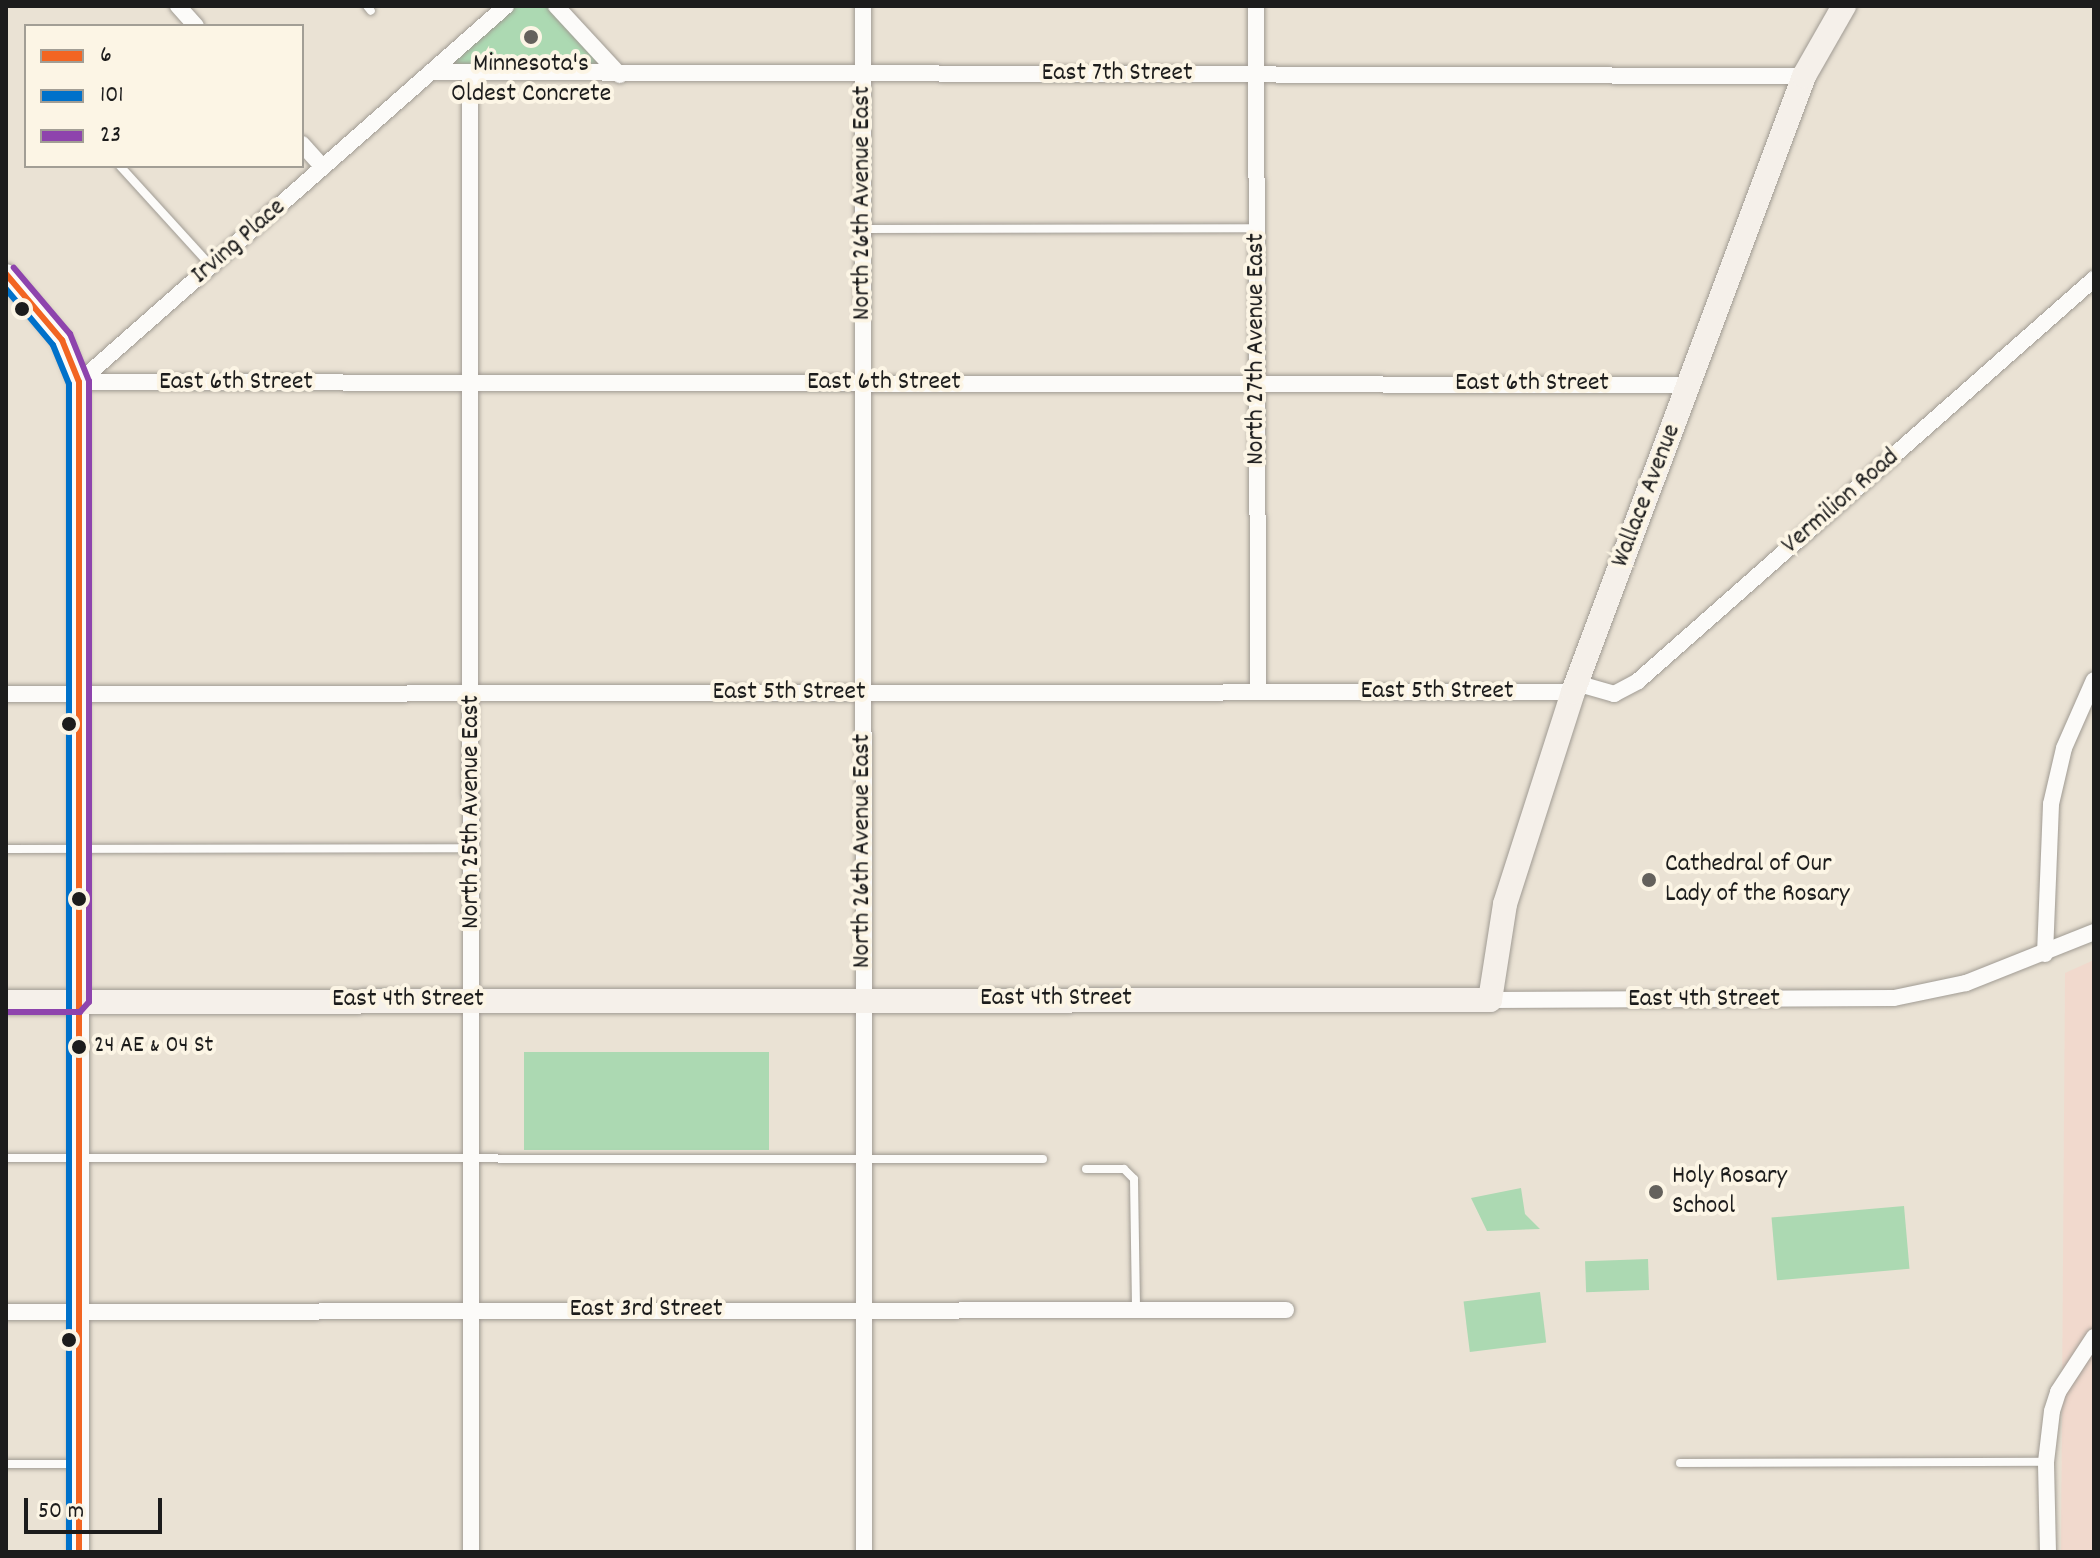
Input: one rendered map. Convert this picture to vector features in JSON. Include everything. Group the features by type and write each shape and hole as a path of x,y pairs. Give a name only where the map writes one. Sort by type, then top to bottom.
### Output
{"main road":[{"name":"Wallace Avenue","path":"1490,1000 1505,904 1574,688 1804,76 1844,6"},
{"name":"East 4th Street","path":"6,1002 864,998 1490,1000"}],"street":[{"path":"178,6 194,24"},
{"name":"Irving Place","path":"79,382 506,6"},
{"path":"556,6 620,75"},
{"name":"North 26th Avenue East","path":"863,6 864,1552"},
{"name":"North 27th Avenue East","path":"1256,6 1258,692"},
{"name":"East 7th Street","path":"431,72 620,75 1804,76"},
{"name":"North 25th Avenue East","path":"470,72 471,1552"},
{"path":"304,146 323,167"},
{"path":"6,274 62,340 79,382 79,1552"},
{"name":"Vermilion Road","path":"1574,688 1614,694 1638,681 2094,279"},
{"name":"East 6th Street","path":"79,382 1689,385"},
{"path":"2045,954 2051,804 2064,748 2094,680"},
{"name":"East 5th Street","path":"6,694 1258,692 1574,688"},
{"name":"East 4th Street","path":"1490,1000 1894,998 1966,983 2094,932"},
{"name":"East 3rd Street","path":"6,1312 1286,1310"},
{"path":"2048,1552 2046,1462 2058,1392 2094,1337"}],"lane":[{"path":"122,168 211,266"},
{"path":"863,229 1256,228"},
{"path":"6,849 470,848"},
{"path":"6,1158 471,1155 1043,1159"},
{"path":"1086,1169 1124,1169 1134,1179 1136,1310"},
{"path":"1680,1463 2046,1462"},
{"path":"6,1464 78,1464"}],"shaded area":[{"path":"2094,960 2094,1552 2061,1552 2065,973"}],"green space":[{"path":"506,6 556,6 620,75 431,72"},
{"path":"524,1052 769,1052 769,1150 524,1150"},
{"path":"1521,1188 1525,1214 1540,1229 1487,1231 1471,1198"},
{"path":"1904,1206 1909,1269 1777,1280 1772,1218"},
{"path":"1648,1259 1649,1290 1586,1292 1585,1261"},
{"path":"1540,1292 1546,1343 1470,1352 1464,1301"}],"transit line":[{"name":"23","path":"6,1012 80,1012 89,1002 89,381 70,334 14,268"},
{"name":"6","path":"6,274 62,340 79,382 79,1552"},
{"name":"101","path":"6,289 53,345 69,384 69,1552"}],"place":[{"name":"Minnesota's Oldest Concrete","path":"531,37"},
{"name":"Cathedral of Our Lady of the Rosary","path":"1649,880"},
{"name":"24 AE & 04 St","path":"79,1047"},
{"name":"Holy Rosary School","path":"1656,1192"}]}
